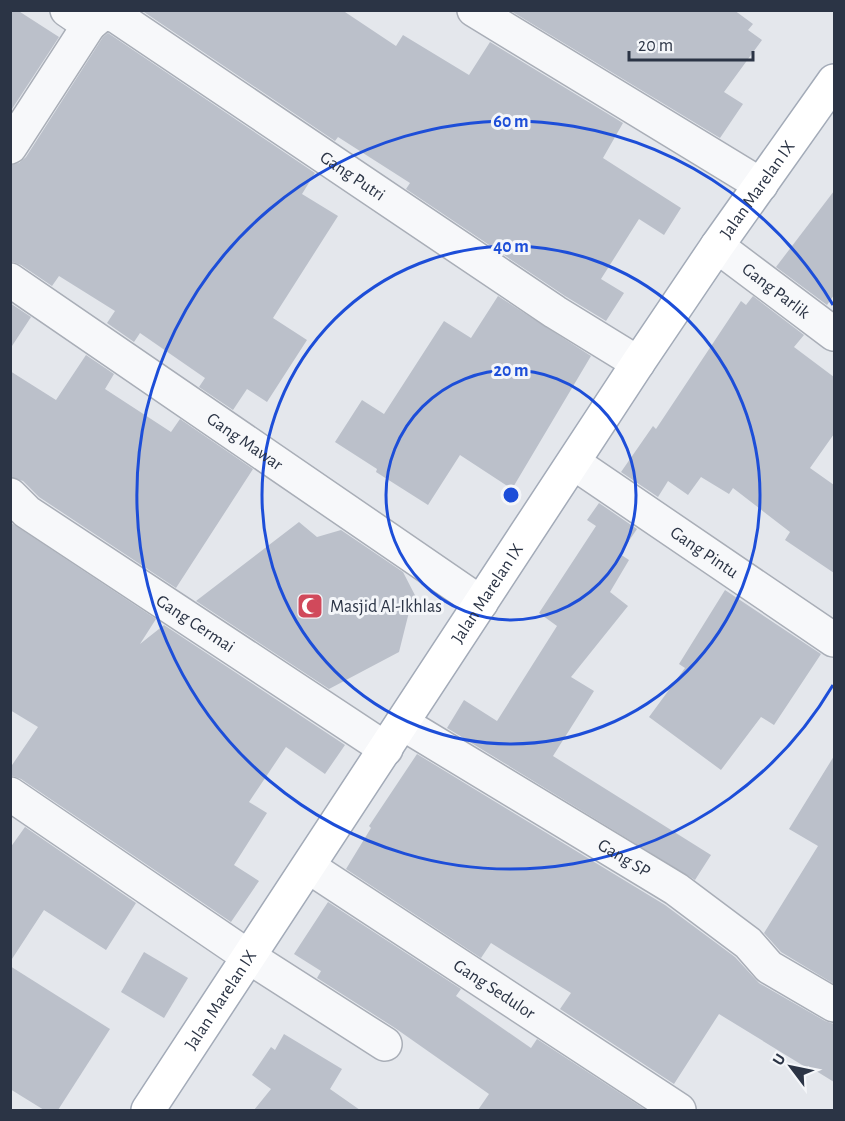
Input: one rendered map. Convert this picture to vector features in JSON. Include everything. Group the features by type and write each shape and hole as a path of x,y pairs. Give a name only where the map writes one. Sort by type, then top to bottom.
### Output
{"main road":[{"name":"Jalan Marelan IX","path":"148,1110 638,363 717,246 834,81"}],"street":[{"path":"474,10 761,185"},
{"name":"Gang Putri","path":"78,18 103,13 116,16 555,312 638,363"},
{"path":"10,147 78,18"},
{"name":"Gang Parlik","path":"717,246 834,334"},
{"name":"Gang Mawar","path":"10,280 481,603"},
{"name":"Gang Pintu","path":"574,463 834,640"},
{"name":"Gang Cermai","path":"10,495 27,512 394,736"},
{"name":"Gang SP","path":"394,736 676,889 748,943 769,967 834,1005"},
{"path":"10,794 249,957 385,1044"},
{"name":"Gang Sedulor","path":"309,867 679,1110"}],"building":[{"path":"10,10 17,10 59,37 10,112"},
{"path":"141,10 342,10 396,46 403,35 469,75 490,42 623,123 603,158 681,208 664,235 639,219 601,279 624,293 606,321 406,189 410,183 338,137 335,141"},
{"path":"734,10 753,24 748,30 762,40 724,92 743,104 720,138 511,11"},
{"path":"108,33 315,173 302,194 338,216 273,318 307,340 267,402 247,389 233,410 199,387 205,378 140,333 134,342 107,323 115,311 59,276 52,286 21,265 10,261 10,165 19,163 26,157 103,37"},
{"path":"834,191 834,295 827,305 776,267"},
{"path":"498,296 591,356 512,489 460,455 428,505 376,472 377,469 335,442 362,400 384,414 444,321 471,338"},
{"path":"753,296 804,335 794,347 834,377 834,434 810,468 834,485 834,573 785,540 790,532 733,488 729,494 701,477 688,495 668,481 658,497 621,472 653,426 656,429 741,301 746,305"},
{"path":"10,303 31,317 10,349"},
{"path":"86,355 114,374 105,389 171,432 180,419 253,469 176,588 39,497 23,481 10,477 10,371 56,400"},
{"path":"599,503 637,529 620,554 629,560 610,592 628,606 571,677 594,691 553,756 711,855 695,880 447,728 464,700 497,721 557,626 539,613 596,526 587,520"},
{"path":"10,522 156,619 140,644 164,625 345,745 325,774 286,747 249,802 267,813 234,865 259,881 231,922 21,779 10,775 10,768 38,727 10,710"},
{"name":"Masjid Al-Ikhlas","path":"299,522 317,537 341,530 403,572 419,603 410,608 399,652 329,689 196,601"},
{"path":"725,590 821,654 774,725 761,717 721,770 649,717 685,668 679,664"},
{"path":"417,754 665,905 735,957 759,983 834,1024 834,1082 719,1014 674,1084 560,1009 571,993 491,943 481,958 346,869 371,828 369,826"},
{"path":"834,756 834,984 781,952 764,933 818,846 789,829"},
{"path":"25,827 136,903 106,950 44,910 10,962 10,848"},
{"path":"328,902 461,989 456,996 531,1048 537,1039 646,1110 478,1110 489,1094 395,1028 317,978 321,971 294,954"},
{"path":"144,952 188,978 164,1018 121,992"},
{"path":"10,966 110,1029 58,1110 44,1110 10,1089"},
{"path":"284,1034 342,1069 330,1089 360,1110 254,1110 271,1089 252,1075 271,1047 275,1050"}],"place":[{"name":"Masjid Al-Ikhlas","path":"310,606"}]}
